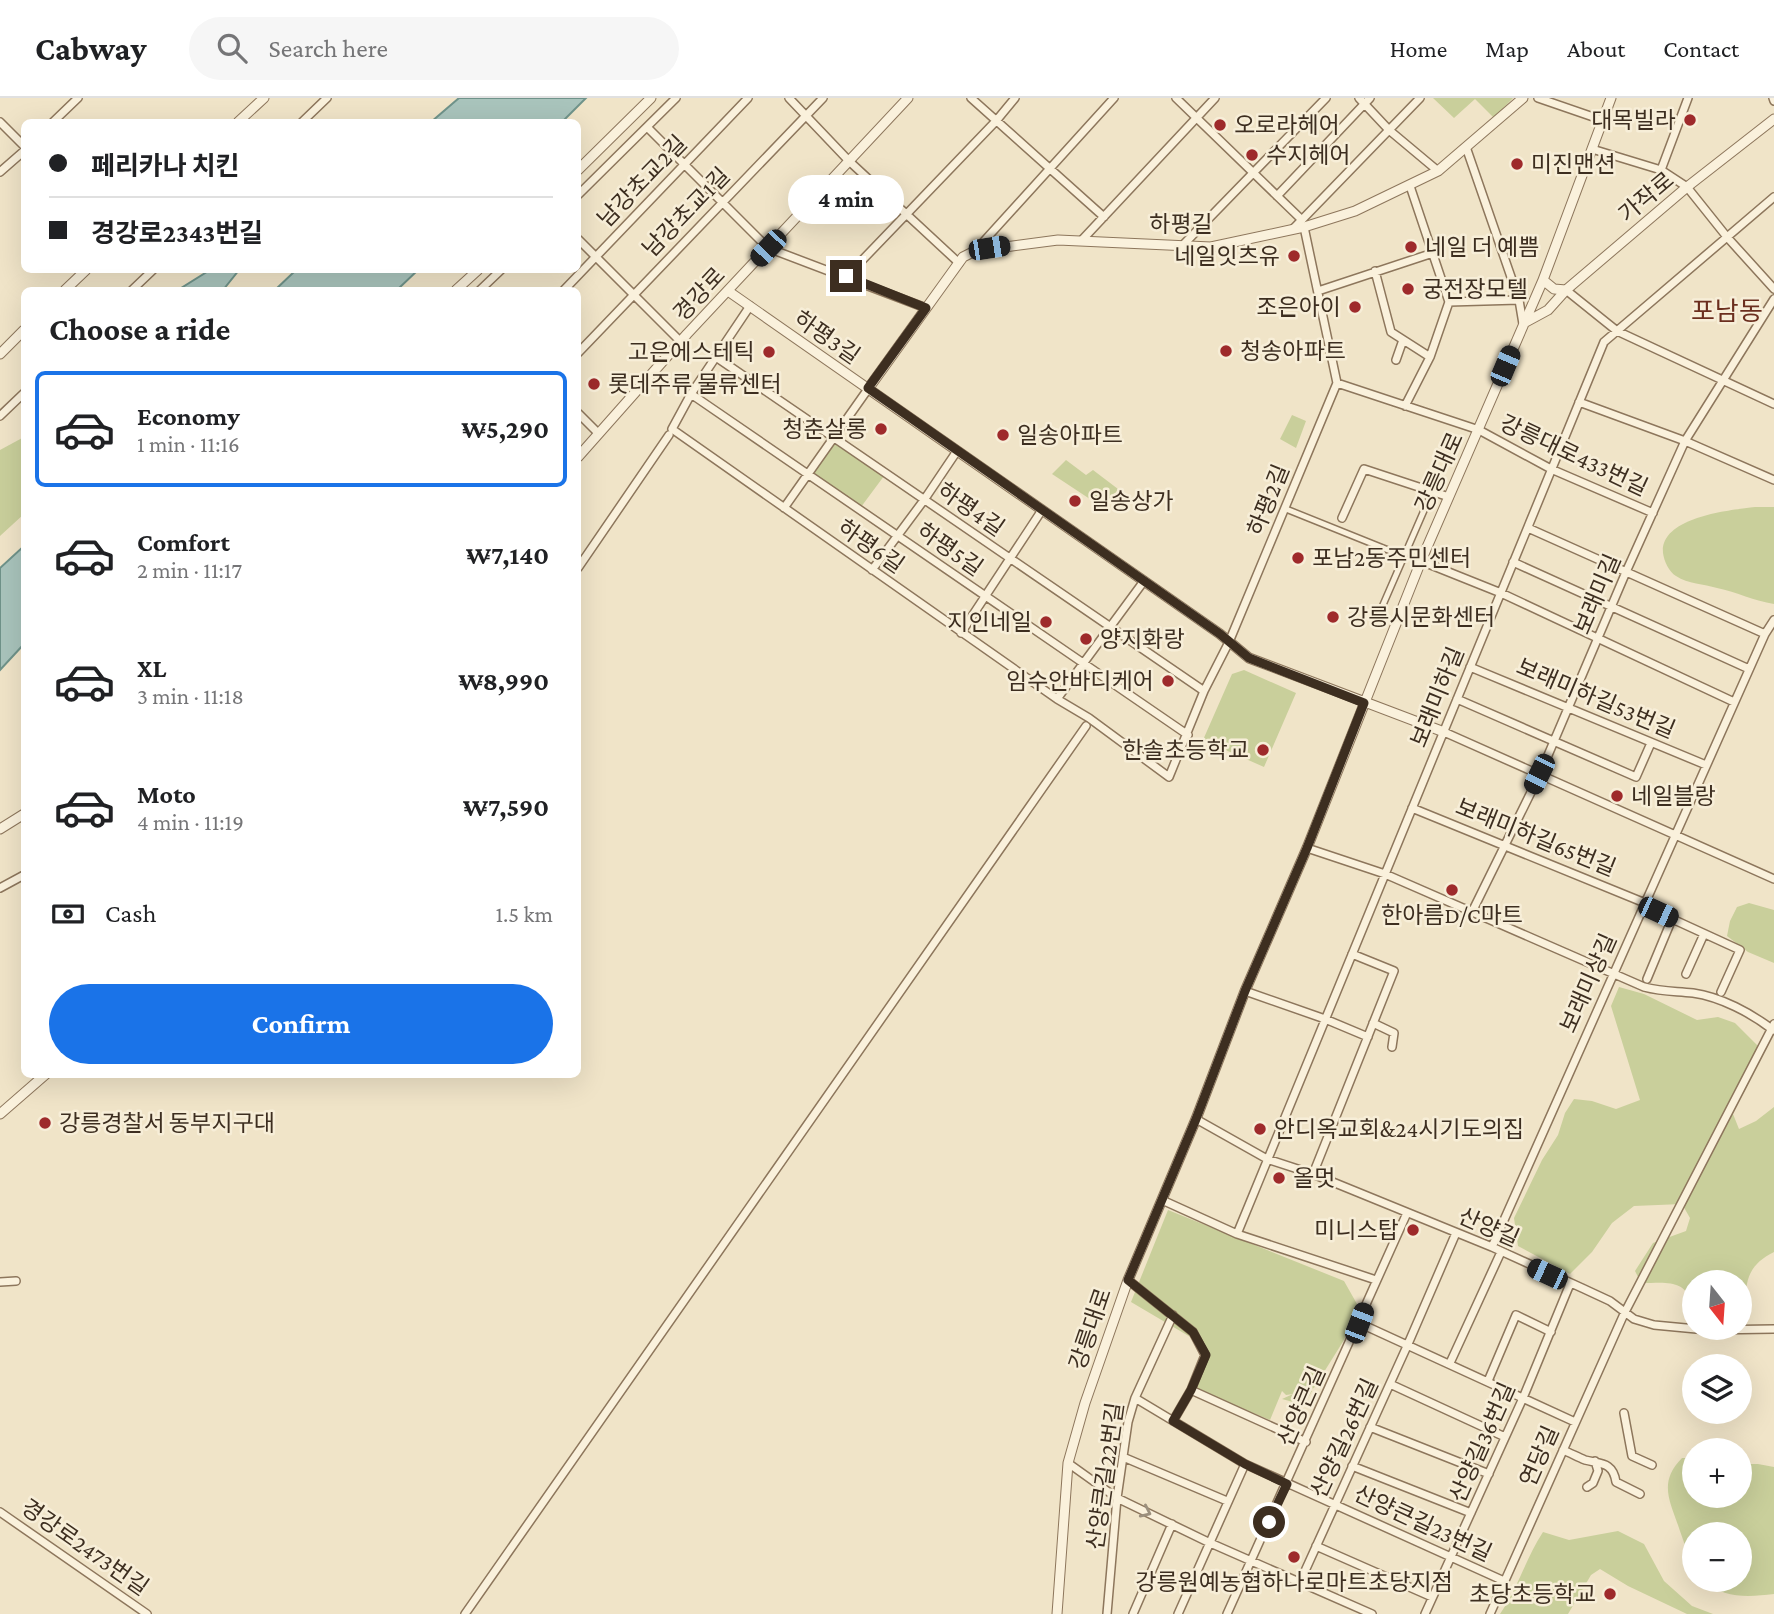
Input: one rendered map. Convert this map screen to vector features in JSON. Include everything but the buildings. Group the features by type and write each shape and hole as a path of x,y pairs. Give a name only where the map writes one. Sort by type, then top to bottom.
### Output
{"street":[{"path":"56,119 78,98"},
{"path":"241,119 264,98"},
{"path":"305,119 327,98"},
{"path":"581,167 651,98"},
{"path":"581,192 676,98"},
{"name":"남강초교2길","path":"568,287 747,98"},
{"path":"789,98 849,161 959,263"},
{"name":"남강초교1길","path":"581,350 823,98"},
{"name":"경강로","path":"581,453 680,341 908,98"},
{"path":"971,98 1104,217"},
{"path":"846,276 907,215 1015,98"},
{"path":"975,251 1114,98"},
{"path":"1176,98 1303,223 1337,383"},
{"path":"1081,241 1215,98"},
{"path":"1183,245 1326,98"},
{"path":"1303,223 1420,98"},
{"name":"하평길","path":"868,388 963,257 975,251 1058,240 1211,247 1293,229 1303,223 1355,211 1438,171 1523,98"},
{"path":"1538,98 1602,120"},
{"name":"강릉대로","path":"1057,1614 1068,1463 1085,1403 1128,1280 1196,1119 1245,991 1307,848 1421,561 1544,279 1611,98"},
{"path":"1661,170 1688,98"},
{"path":"1276,196 1365,100 1389,130 1438,171"},
{"name":"가작로","path":"1523,324 1548,310 1566,290 1774,119"},
{"path":"0,122 21,145"},
{"path":"647,127 768,248 926,308"},
{"path":"1466,147 1519,300 1523,324"},
{"path":"1592,149 1661,170 1688,187 1727,237 1774,289"},
{"path":"0,172 21,151"},
{"path":"1405,406 1430,357 1449,302 1410,186"},
{"name":"보래미하길","path":"1237,1234 1604,342 1774,197"},
{"path":"581,242 680,341"},
{"path":"1318,291 1433,253"},
{"path":"1375,271 1391,332 1430,357"},
{"path":"68,287 83,273"},
{"path":"135,287 150,273"},
{"path":"459,287 475,273"},
{"path":"483,287 498,273"},
{"path":"1544,279 1554,289 1566,290 1617,331 1774,404"},
{"name":"하평3길","path":"728,291 1249,658 1444,732"},
{"name":"보래미길","path":"1472,912 1569,708 1611,606 1685,441 1774,299"},
{"path":"1449,302 1519,300"},
{"name":"하평6길","path":"750,306 691,394 672,429 961,633 1089,718 1169,777"},
{"path":"0,354 21,333"},
{"path":"1396,360 1403,340"},
{"name":"하평4길","path":"716,357 1204,691"},
{"name":"강릉대로433번길","path":"1337,383 1479,430 1551,469 1653,513"},
{"name":"하평2길","path":"1169,777 1204,691 1229,642 1286,509 1337,383"},
{"path":"784,508 868,388"},
{"name":"하평5길","path":"691,394 1188,735"},
{"path":"0,416 21,396"},
{"path":"1579,402 1685,441 1774,480"},
{"path":"581,416 598,433"},
{"path":"581,564 668,435"},
{"path":"872,570 957,451"},
{"path":"1342,518 1364,469 1449,497"},
{"path":"1379,614 1432,492"},
{"path":"1286,509 1403,556"},
{"path":"961,633 1042,510"},
{"path":"1528,527 1765,634"},
{"path":"1421,561 1501,593 1734,702"},
{"path":"1513,562 1749,669"},
{"path":"1057,699 1144,582"},
{"name":"보래미상길","path":"1492,1247 1734,702 1774,620"},
{"name":"보래미하길53번길","path":"1470,667 1706,765"},
{"path":"1457,699 1636,777 1651,743"},
{"path":"465,1614 1086,726"},
{"path":"1444,732 1774,879"},
{"name":"보래미하길65번길","path":"1412,808 1644,904 1740,950 1721,992"},
{"path":"0,829 21,816"},
{"path":"1307,848 1385,874 1613,975 1664,992 1693,993 1719,1000 1773,1028"},
{"path":"0,888 21,877"},
{"path":"1647,979 1672,919"},
{"path":"1686,974 1704,934"},
{"path":"1313,1174 1394,971 1352,954"},
{"path":"1245,991 1368,1037"},
{"path":"1373,1023 1394,1033 1392,1047"},
{"name":"연당길","path":"1490,1614 1625,1314 1773,1028"},
{"path":"0,1114 41,1078"},
{"name":"산양길","path":"1196,1119 1268,1159 1313,1174 1492,1247 1610,1301 1625,1314 1654,1325 1706,1330 1774,1329"},
{"path":"1162,1200 1237,1234 1376,1280"},
{"name":"산양큰길","path":"1227,1614 1408,1213"},
{"name":"산양길26번길","path":"1300,1582 1456,1233"},
{"path":"1450,1363 1501,1252"},
{"path":"1128,1280 1193,1332 1206,1355 1191,1390 1173,1421"},
{"path":"0,1282 16,1281"},
{"name":"산양길36번길","path":"1424,1614 1506,1437 1570,1284"},
{"name":"산양큰길22번길","path":"1107,1614 1117,1499 1128,1422 1135,1398 1173,1315"},
{"path":"1488,1381 1516,1315 1551,1332"},
{"path":"1359,1323 1575,1422"},
{"path":"1390,1384 1506,1437"},
{"path":"1191,1390 1306,1442"},
{"name":"산양큰길23번길","path":"1135,1398 1245,1464 1504,1581"},
{"path":"1624,1413 1632,1456 1653,1465"},
{"path":"1370,1427 1489,1474"},
{"path":"1563,1450 1605,1463 1614,1472 1616,1482 1640,1494"},
{"path":"1123,1457 1227,1501"},
{"path":"1587,1487 1593,1483 1598,1471 1595,1461"},
{"path":"1068,1463 1117,1499 1373,1614"},
{"path":"1178,1614 1245,1464"},
{"path":"1352,1466 1471,1513"},
{"name":"경강로2473번길","path":"0,1512 147,1614"},
{"path":"1133,1614 1172,1524"},
{"path":"1316,1546 1432,1597"}],"green space":[{"path":"1433,98 1513,98 1494,118 1475,99 1454,118"},
{"path":"1292,415 1306,421 1296,448 1280,439"},
{"path":"21,439 21,517 0,536 0,450"},
{"path":"835,442 884,476 861,507 813,474"},
{"path":"1066,460 1086,475 1093,470 1118,489 1105,509 1052,474"},
{"path":"1774,507 1774,604 1686,581 1669,569 1663,553 1665,541 1684,523 1714,513"},
{"path":"1244,670 1296,693 1264,767 1203,740 1232,674"},
{"path":"1749,903 1774,910 1774,963 1748,952 1727,936 1737,907"},
{"path":"1619,987 1644,994 1697,1020 1718,1017 1735,1023 1760,1048 1729,1104 1739,1129 1756,1121 1774,1107 1774,1252 1752,1271 1682,1270 1682,1288 1666,1283 1641,1283 1635,1271 1653,1243 1686,1231 1690,1218 1682,1204 1634,1206 1612,1223 1592,1252 1570,1274 1518,1246 1514,1218 1574,1099 1592,1101 1616,1109 1640,1100 1611,1006"},
{"path":"1168,1210 1344,1281 1357,1304 1344,1340 1314,1388 1308,1390 1312,1391 1304,1405 1282,1399 1293,1394 1286,1395 1282,1391 1270,1420 1193,1388 1202,1357 1192,1338 1131,1302"},
{"path":"1682,1458 1682,1508 1752,1508 1752,1464 1774,1467 1774,1594 1746,1596 1722,1592 1752,1592 1752,1522 1682,1522 1682,1538 1668,1493 1674,1467"},
{"path":"1618,1531 1644,1544 1664,1581 1692,1606 1713,1614 1687,1614 1628,1586 1600,1569 1591,1575 1568,1614 1500,1614 1543,1532 1569,1540"}],"water":[{"path":"459,98 586,98 565,119 434,119"},
{"path":"205,273 237,273 225,287 183,287"},
{"path":"293,273 415,273 400,287 278,287"},
{"path":"21,549 21,647 0,670 0,568"}],"place":[{"name":"대목빌라","path":"1690,120"},
{"name":"오로라헤어","path":"1220,125"},
{"name":"수지헤어","path":"1252,155"},
{"name":"미진맨션","path":"1517,164"},
{"name":"네일 더 예쁨","path":"1411,247"},
{"name":"네일잇츠유","path":"1294,256"},
{"name":"궁전장모텔","path":"1408,289"},
{"name":"조은아이","path":"1355,307"},
{"name":"청송아파트","path":"1226,351"},
{"name":"고은에스테틱","path":"769,352"},
{"name":"롯데주류 물류센터","path":"594,384"},
{"name":"청춘살롱","path":"881,429"},
{"name":"일송아파트","path":"1003,435"},
{"name":"일송상가","path":"1075,501"},
{"name":"포남2동주민센터","path":"1298,558"},
{"name":"강릉시문화센터","path":"1333,617"},
{"name":"지인네일","path":"1046,622"},
{"name":"양지화랑","path":"1086,639"},
{"name":"임수안바디케어","path":"1168,681"},
{"name":"한솔초등학교","path":"1263,750"},
{"name":"네일블랑","path":"1617,796"},
{"name":"한아름D/C마트","path":"1452,890"},
{"name":"강릉경찰서 동부지구대","path":"45,1123"},
{"name":"안디옥교회&24시기도의집","path":"1260,1129"},
{"name":"올멋","path":"1279,1178"},
{"name":"미니스탑","path":"1413,1230"},
{"name":"강릉원예농협하나로마트초당지점","path":"1294,1557"},
{"name":"초당초등학교","path":"1610,1594"}],"district":[{"name":"포남동","path":"1727,311"}],"route":[{"path":"846,276 926,308 868,388 1220,634 1249,658 1364,703 1307,848 1245,991 1196,1119 1128,1280 1193,1332 1206,1355 1191,1390 1173,1421 1245,1464 1287,1484 1269,1522"}]}
